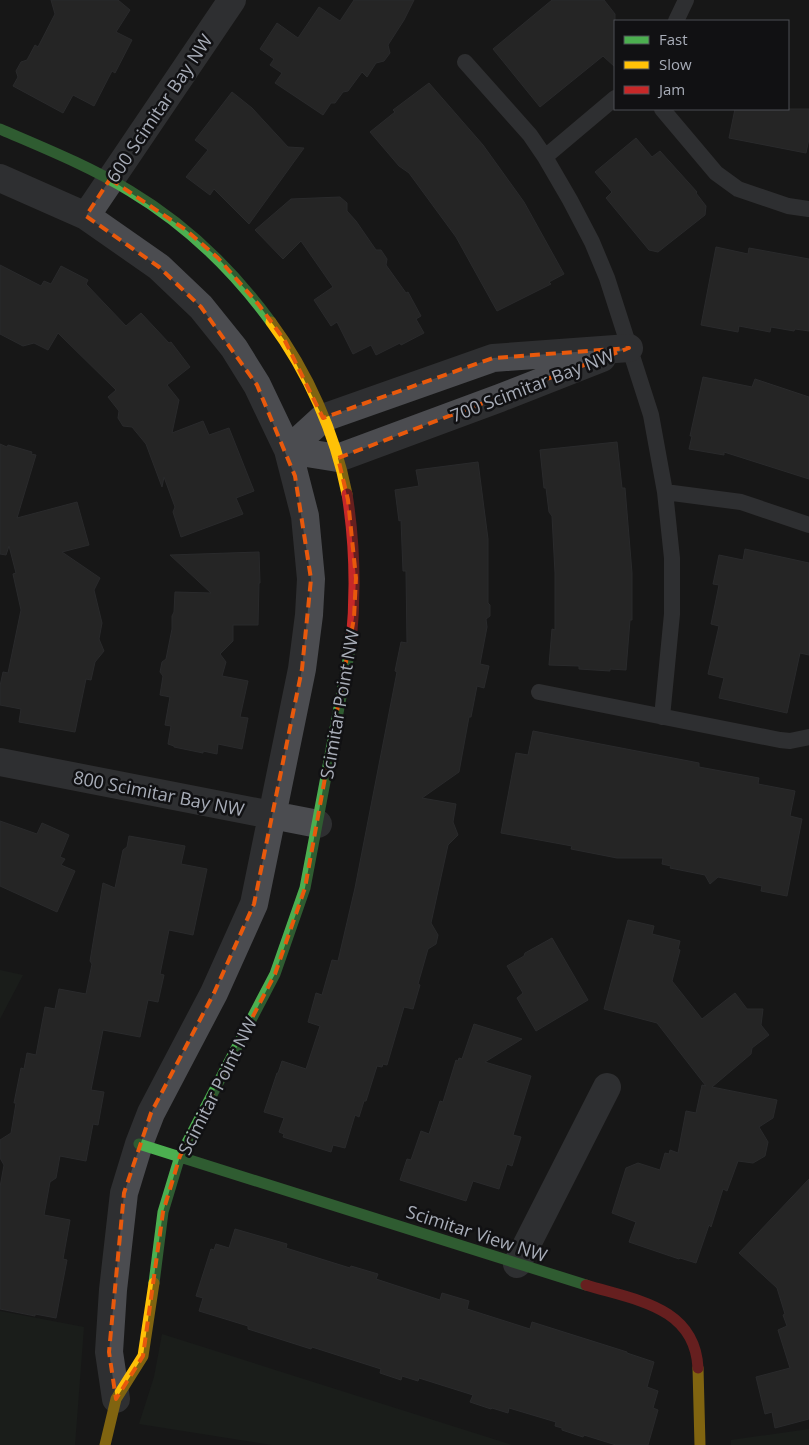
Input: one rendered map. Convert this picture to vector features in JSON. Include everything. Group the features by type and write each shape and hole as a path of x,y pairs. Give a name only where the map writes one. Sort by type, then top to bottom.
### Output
{"street":[{"name":"600 Scimitar Bay NW","path":"86,216 232,0"},
{"name":"Scimitar Point NW","path":"0,129 59,154 110,180 149,203 186,230 218,258 258,305 285,341 309,383 338,458 348,500 356,578 350,655 305,888 282,958 180,1156 163,1212 143,1356 116,1399 105,1445"},
{"name":"Scimitar Point NW","path":"0,178 86,216 159,267 201,307 234,348 257,385 288,450 305,516 311,579 310,615 302,670 254,904 214,993 151,1113 124,1193 114,1281 109,1352 116,1399"},
{"name":"700 Scimitar Bay NW","path":"288,450 323,418 493,358 629,348"},
{"name":"700 Scimitar Bay NW","path":"288,450 338,458 629,348"},
{"name":"800 Scimitar Bay NW","path":"0,762 318,824"},
{"path":"517,1264 607,1087"},
{"name":"Scimitar View NW","path":"139,1144 667,1313 679,1321 689,1334 699,1356 700,1445"}],"lane":[{"path":"676,20 686,0"},
{"path":"465,62 530,135 545,156 570,200 592,242 607,278 651,415 666,492 672,558 672,614 662,717"},
{"path":"545,156 614,99"},
{"path":"663,110 716,173 738,189 788,206 809,210"},
{"path":"666,492 741,502 809,525"},
{"path":"539,692 780,740 790,741 809,737"}],"highlighted area":[{"path":"110,179 186,230 218,258 259,305 285,341 323,418 493,358 629,348 338,458 348,500 356,578 354,618 305,888 275,974 180,1156 163,1212 143,1356 116,1399 109,1352 124,1193 151,1113 214,993 254,904 302,669 311,579 295,476 257,385 201,307 159,267 86,216"}],"shaded area":[{"path":"0,970 23,975 0,1019"},
{"path":"0,1311 84,1327 75,1445 0,1445"},
{"path":"162,1334 512,1445 272,1445 139,1424 154,1377"},
{"path":"809,1429 809,1445 731,1445 731,1440"}],"building":[{"path":"51,0 118,0 130,10 116,32 132,40 115,73 112,71 94,106 73,95 63,113 13,86 18,77 16,71 21,62 27,60 35,45 38,47 55,14"},
{"path":"354,0 414,0 388,45 390,53 384,61 376,63 367,77 362,72 348,91 343,92 335,103 331,103 323,115 275,83 282,73 270,65 274,59 260,49 277,23 298,38 319,7 340,21"},
{"path":"552,0 604,0 615,14 614,66 603,56 540,107 493,49"},
{"path":"429,83 483,145 524,202 564,274 549,282 551,284 497,311 456,237 409,173 399,166 370,132 395,112 393,110"},
{"path":"232,92 252,108 288,147 304,148 249,224 214,189 210,195 186,177 208,150 195,140"},
{"path":"809,109 809,139 806,153 729,138 735,110"},
{"path":"636,138 652,157 660,151 697,192 706,206 705,215 658,252 649,250 606,198 612,192 595,172"},
{"path":"340,197 347,203 347,211 376,250 381,250 387,259 386,265 406,293 408,292 421,316 416,319 424,333 376,355 371,345 353,354 337,322 331,326 314,300 333,287 301,241 283,259 255,230 291,199"},
{"path":"716,247 748,254 749,248 809,259 809,331 795,329 794,331 771,327 770,332 739,326 738,332 701,325"},
{"path":"0,265 41,286 44,281 51,284 61,266 88,280 86,284 126,326 141,313 169,343 171,342 190,367 167,385 179,400 172,433 203,421 209,435 229,428 254,491 236,498 243,514 181,537 173,512 175,507 164,477 162,487 146,444 132,427 123,426 118,418 119,411 108,397 116,390 58,333 48,350 34,343 23,346 0,334"},
{"path":"703,377 752,387 755,379 809,397 809,479 724,452 724,455 689,449"},
{"path":"617,442 622,488 625,488 632,573 632,620 630,620 626,670 579,669 579,666 549,665 552,629 555,630 555,573 552,516 549,512 546,488 544,488 540,450"},
{"path":"0,444 32,452 31,454 36,455 17,518 77,502 89,545 62,552 100,578 94,590 102,623 99,639 104,651 95,662 91,680 86,679 75,732 19,722 21,709 0,705 0,686 3,672 8,673 21,610 13,574 16,573 9,546 6,555 0,554"},
{"path":"478,462 488,539 488,603 490,605 490,616 486,619 487,627 480,664 489,666 484,688 477,686 459,772 422,798 456,804 453,822 458,835 448,845 431,923 438,935 436,944 428,949 413,1009 404,1007 387,1065 377,1066 359,1117 355,1115 345,1148 333,1145 331,1152 283,1137 284,1134 279,1132 284,1118 264,1112 282,1061 306,1069 320,1026 308,1022 316,993 322,995 332,960 338,961 355,888 397,672 395,671 401,642 407,643 406,571 403,571 401,520 399,521 395,490 419,486 416,470"},
{"path":"745,549 809,563 809,655 800,653 787,713 719,698 724,678 708,674 719,626 711,624 719,585 713,584 719,555 743,560"},
{"path":"259,552 258,625 233,625 233,641 220,654 226,662 222,676 248,681 240,717 248,718 242,749 218,744 217,754 174,747 168,744 171,726 165,725 170,697 160,695 163,676 160,672 162,662 166,659 172,629 175,592 211,593 170,555"},
{"path":"533,731 699,763 699,767 759,778 758,784 795,791 790,816 802,819 787,896 761,891 762,886 718,877 710,884 705,875 670,868 671,866 662,864 663,858 617,858 571,849 572,846 501,833 516,753 528,755"},
{"path":"0,821 37,834 42,823 69,835 60,857 65,859 61,865 75,871 57,912 0,886"},
{"path":"129,836 185,846 181,864 207,869 193,935 169,930 160,974 164,975 158,1002 148,1000 140,1037 103,1030 91,1090 104,1092 98,1125 93,1124 86,1161 60,1156 56,1178 50,1182 44,1215 70,1220 63,1259 67,1260 56,1318 0,1309 0,1187 4,1165 0,1158 0,1140 11,1133 16,1103 14,1103 21,1068 24,1069 27,1053 36,1055 45,1007 55,1009 59,989 86,994 103,883 115,888 123,850 127,847"},
{"path":"628,920 654,926 652,934 680,941 678,949 680,950 672,981 702,1019 735,993 747,1009 763,1009 761,1025 769,1035 752,1048 751,1054 712,1087 777,1100 773,1118 759,1127 768,1142 765,1156 753,1163 738,1161 727,1191 723,1189 711,1227 709,1225 696,1263 629,1242 636,1222 612,1213 626,1168 638,1163 660,1170 665,1153 669,1154 670,1150 678,1153 686,1111 696,1113 702,1085 706,1086 657,1023 604,1009"},
{"path":"552,938 588,1000 536,1031 517,998 523,993 507,966 524,956 525,953"},
{"path":"474,1024 522,1039 485,1062 531,1076 513,1135 521,1137 512,1166 507,1164 499,1189 473,1181 466,1201 400,1180 407,1159 411,1160 421,1131 429,1134 440,1101 443,1102 456,1060 462,1059"},
{"path":"809,1179 809,1419 775,1428 772,1412 765,1414 756,1377 790,1368 778,1330 787,1326 783,1315 785,1314 777,1288 739,1253"},
{"path":"235,1229 287,1244 286,1248 350,1268 351,1266 378,1274 376,1279 440,1300 442,1293 469,1301 467,1309 530,1329 532,1322 654,1362 647,1387 658,1391 653,1408 658,1410 648,1445 616,1445 584,1435 583,1437 562,1430 562,1428 555,1426 556,1422 509,1408 508,1413 491,1409 470,1402 473,1395 419,1378 418,1381 402,1376 401,1380 380,1373 381,1369 248,1329 248,1326 199,1311 203,1298 196,1296 211,1249 214,1250 216,1244 229,1248"}],"traffic: fast":[{"path":"0,129 99,173 170,218 224,266 271,322"},
{"path":"154,1283 163,1212 180,1156 275,974 305,888 351,644"},
{"path":"139,1144 586,1285"}],"traffic: slow":[{"path":"271,322 297,361 318,404 335,448 347,494"},
{"path":"105,1445 116,1399 143,1356 154,1283"},
{"path":"698,1368 700,1445"}],"traffic: jam":[{"path":"347,494 354,569 351,644"},
{"path":"586,1285 642,1302 674,1318 686,1331 694,1347 698,1368"}]}
